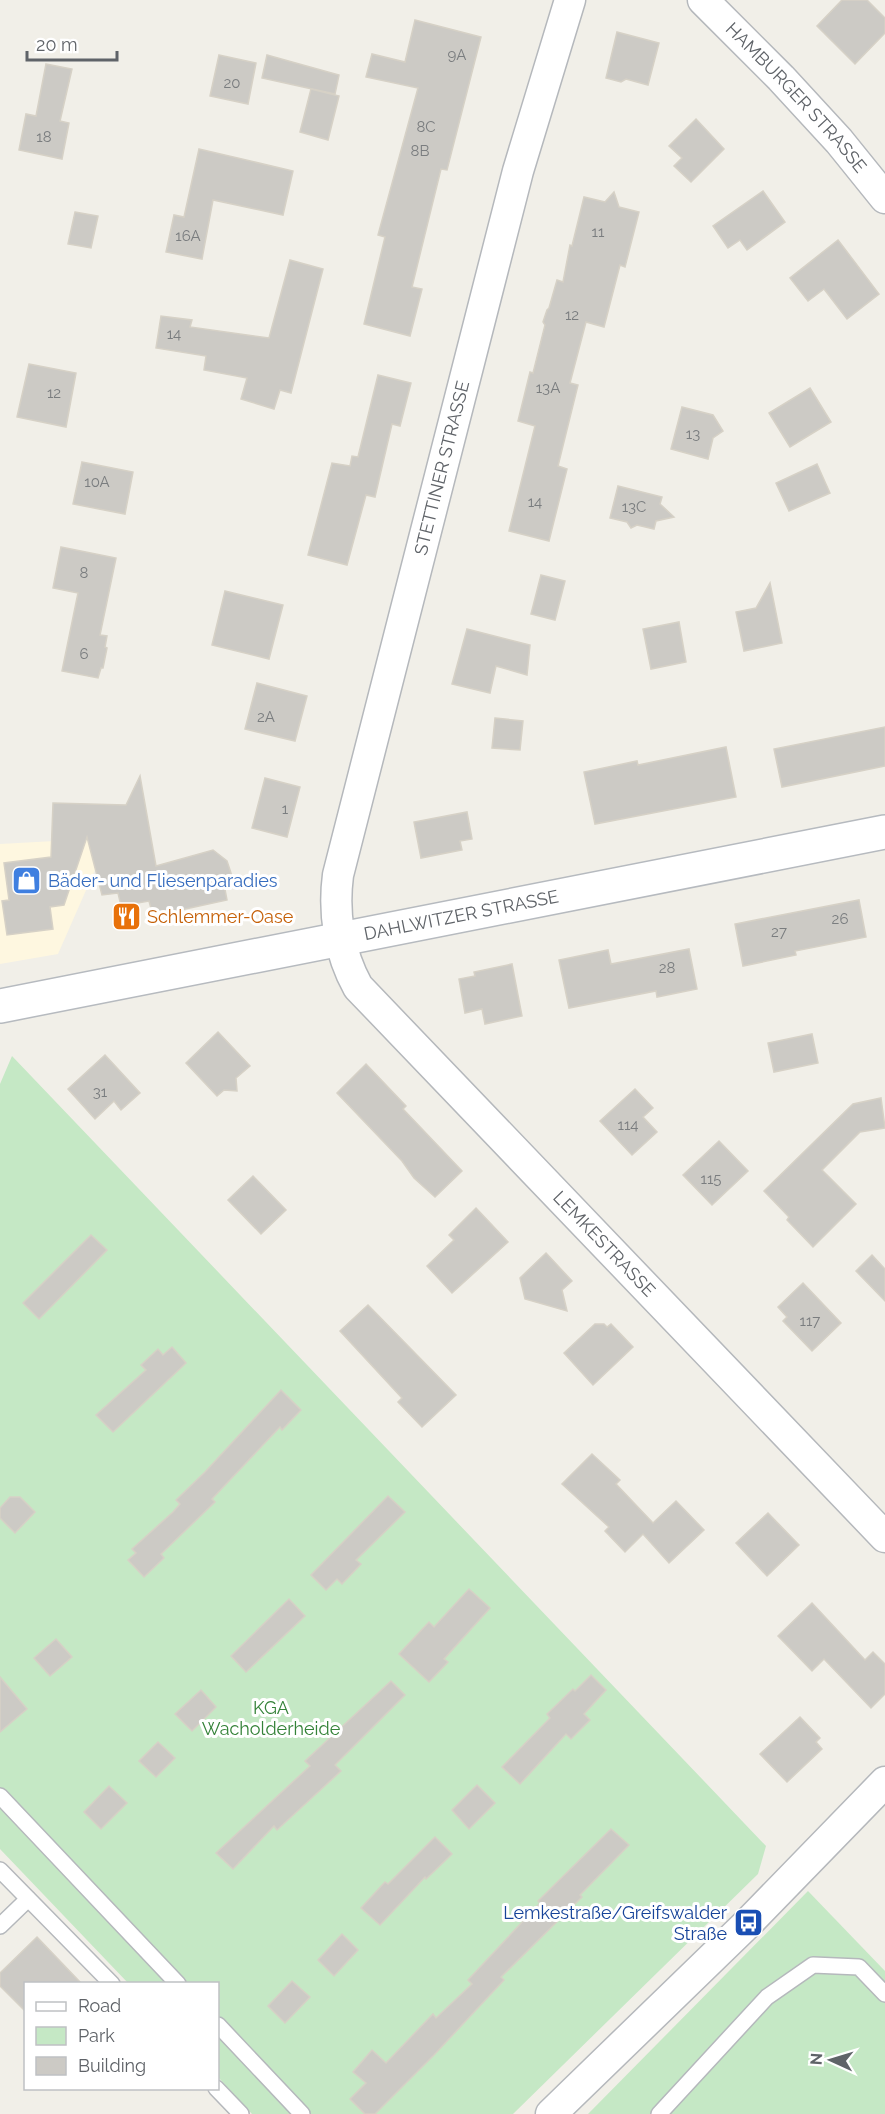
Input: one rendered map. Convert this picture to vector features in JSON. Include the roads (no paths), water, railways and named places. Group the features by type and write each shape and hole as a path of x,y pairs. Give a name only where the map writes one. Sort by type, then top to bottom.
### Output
{"main road":[{"name":"DAHLWITZER STRASSE","path":"0,1006 885,832"}],"street":[{"name":"STETTINER STRASSE","path":"341,940 335,900 338,875 518,171 570,0"},
{"name":"HAMBURGER STRASSE","path":"702,0 781,78 839,141 885,198"},
{"name":"LEMKESTRASSE","path":"341,940 350,973 358,987 885,1538"},
{"path":"551,2114 748,1923 885,1782"}],"lane":[{"path":"0,1796 177,1982"},
{"path":"0,1870 111,1982"},
{"path":"0,1926 28,1899"},
{"path":"659,2114 767,1997 813,1965 859,1967 885,1994"},
{"path":"219,2026 302,2114"},
{"path":"218,2090 241,2114"}],"place":[{"name":"Bäder- und Fliesenparadies","path":"27,881"},
{"name":"Schlemmer-Oase","path":"126,917"},
{"name":"Lemkestraße/Greifswalder Straße","path":"748,1923"}],"park label":[{"name":"KGA Wacholderheide","path":"271,1718"}]}
